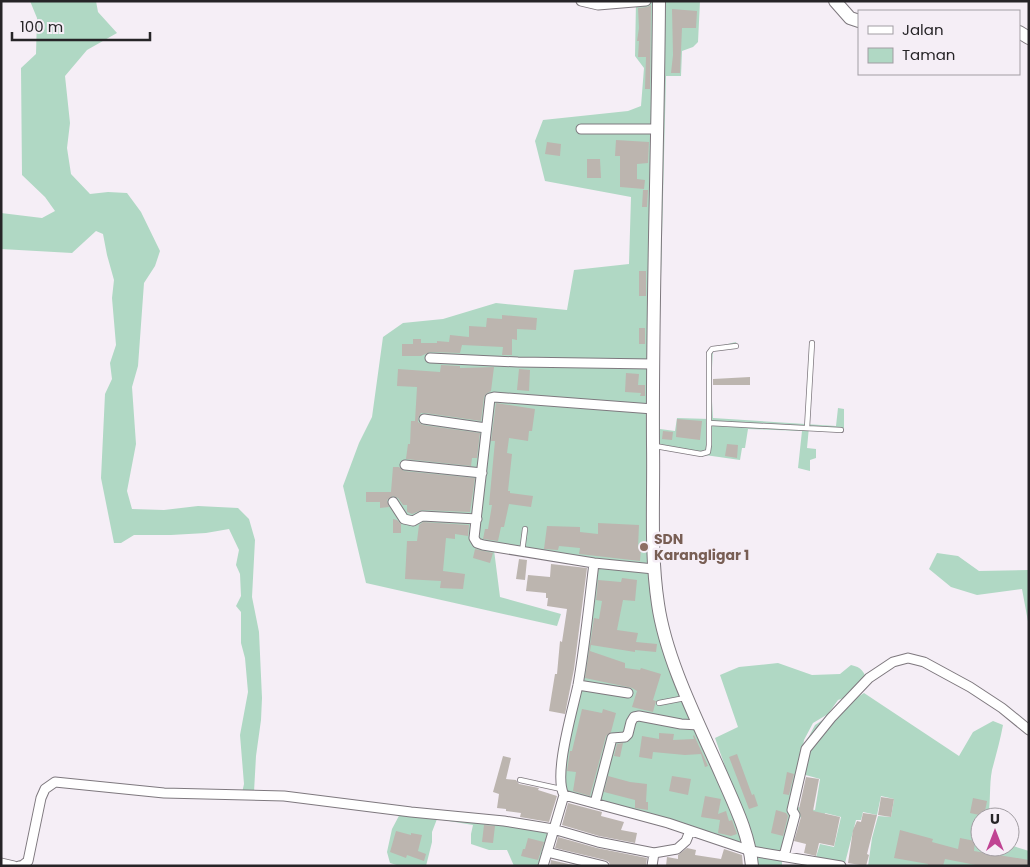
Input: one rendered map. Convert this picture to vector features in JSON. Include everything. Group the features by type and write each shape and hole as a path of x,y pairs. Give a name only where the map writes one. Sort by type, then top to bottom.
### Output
{"street":[{"path":"581,1 598,5 646,1"},
{"path":"659,1 653,364 654,569 658,607 666,640 687,697 757,852 752,866"},
{"path":"835,1 850,18 858,20"},
{"path":"581,129 658,129"},
{"path":"430,358 518,362 653,364"},
{"path":"653,409 494,397 489,400 474,538 477,544 522,552 594,563 654,569"},
{"path":"424,419 486,428"},
{"path":"405,465 482,472"},
{"path":"393,502 402,518 406,520 416,520 422,516 477,520"},
{"path":"543,866 562,792 562,765 578,685 594,563"},
{"path":"784,856 795,816 792,810 806,749 831,718 869,678 893,662 908,658 924,662 978,692 1002,708 1029,730"},
{"path":"578,685 628,693"},
{"path":"595,803 612,738 625,737 628,734 634,717 639,716 700,726"},
{"path":"19,866 28,861 41,798 45,789 55,782 164,793 284,796 411,812 504,821 553,829 598,842 654,853 677,849 686,841 690,831"},
{"path":"562,792 668,823 757,852 841,866"},
{"path":"547,852 604,866"},
{"path":"652,866 654,853"},
{"path":"1,863 14,866"}],"lane":[{"path":"807,428 812,343"},
{"path":"653,445 705,454 709,450 710,350 736,346"},
{"path":"709,423 840,430"},
{"path":"522,552 525,529"},
{"path":"659,703 687,697"},
{"path":"520,780 562,792"}],"green space":[{"path":"30,1 96,1 98,12 117,33 87,50 65,76 70,123 67,148 71,174 90,194 108,192 127,193 141,212 160,251 155,266 144,283 138,366 132,387 136,444 127,491 132,509 164,510 198,506 238,508 249,519 255,540 252,597 259,632 262,698 254,792 242,793 244,784 240,735 248,692 245,658 241,643 241,612 236,606 241,596 240,574 236,565 239,550 229,529 206,533 134,535 121,543 114,543 101,478 105,394 112,379 110,363 116,345 112,298 114,280 103,234 96,231 72,253 1,249 1,213 42,218 55,211 45,197 22,175 21,68 36,54 37,18"},
{"path":"636,1 700,1 698,42 693,47 682,51 681,76 666,76 660,317 660,429 675,431 677,418 710,419 711,348 736,342 737,345 713,350 711,385 713,418 836,426 838,408 844,409 844,428 809,427 807,448 816,449 816,458 810,460 810,471 798,468 802,431 748,429 745,448 742,448 740,460 663,449 652,450 650,566 494,550 500,597 561,614 557,626 366,583 343,486 359,443 372,417 383,337 403,323 443,319 496,303 567,310 574,270 629,264 631,197 545,181 535,141 543,120 628,111 641,106 644,68 635,56"},
{"path":"937,553 958,556 979,571 1029,570 1029,627 1022,589 977,595 951,587 929,569"},
{"path":"594,562 653,569 658,610 752,847 562,795 560,781"},
{"path":"778,663 812,675 840,674 851,665 862,671 867,682 855,694 838,700 828,714 813,723 804,740 785,853 754,848 715,738 738,727 720,675 739,667"},
{"path":"864,693 959,756 973,732 993,721 1003,725 992,770 989,807 970,807 970,857 1020,857 1020,848 1029,851 1029,866 868,866 872,838 878,816 891,817 894,799 881,796 877,815 863,812 861,820 856,820 845,863 818,860 816,857 820,844 834,847 841,817 825,813 823,821 798,817 797,807 815,810 820,779 802,774 807,740 815,725"},
{"path":"402,810 553,830 542,866 514,866 507,850 489,850 471,844 473,825 437,819 432,832 432,842 426,866 400,866 390,863 387,852 392,829"},
{"path":"756,855 782,859 782,866 757,866"}],"building":[{"path":"651,5 650,89 645,89 646,57 638,57 638,8"},
{"path":"672,9 697,11 696,28 682,28 680,73 671,73 673,55"},
{"path":"616,140 649,142 648,163 637,164 637,179 645,180 644,189 620,187 620,156 615,156"},
{"path":"547,142 561,144 560,156 545,154"},
{"path":"587,159 600,159 601,178 587,178"},
{"path":"643,190 648,190 647,207 642,207"},
{"path":"639,271 646,271 646,296 639,296"},
{"path":"502,315 537,318 536,330 517,329 517,340 512,339 512,355 502,355 503,347 462,345 460,353 430,352 421,356 402,356 402,344 413,344 413,339 421,339 421,343 437,343 437,341 449,342 450,335 469,337 469,326 486,327 487,318 502,319"},
{"path":"639,328 645,328 645,344 639,344"},
{"path":"441,365 460,366 460,368 494,367 491,391 484,397 481,421 425,413 421,413 418,418 418,422 423,425 480,433 477,458 472,458 471,466 406,459 408,444 410,444 411,421 415,421 417,387 397,386 398,369 440,372"},
{"path":"519,369 530,370 529,391 517,390"},
{"path":"626,373 639,374 638,385 645,385 645,396 640,396 641,393 625,392"},
{"path":"750,377 750,385 713,385 713,379"},
{"path":"496,403 535,409 532,431 529,431 528,441 509,438 507,453 512,454 508,491 510,493 533,496 531,507 509,504 504,527 501,527 498,541 483,539 485,529 488,529 492,505 489,505 495,441 491,441"},
{"path":"677,419 702,421 700,440 676,437"},
{"path":"663,431 673,432 672,440 662,439"},
{"path":"727,444 738,445 737,458 725,456"},
{"path":"393,467 399,467 404,471 475,478 470,512 422,510 412,514 407,512 407,505 403,505 398,498 393,496 387,500 389,507 380,508 380,502 366,502 366,492 391,492"},
{"path":"393,519 401,524 401,533 393,533"},
{"path":"423,522 469,525 468,536 455,534 455,539 446,538 443,571 465,574 463,589 440,588 441,581 405,579 407,541 417,541 419,525"},
{"path":"598,523 639,525 638,548 641,549 640,561 579,554 580,548 559,546 558,550 544,549 547,526 580,527 580,532 598,534"},
{"path":"475,549 493,553 490,563 473,558"},
{"path":"519,559 527,560 525,580 516,579"},
{"path":"551,564 587,568 574,669 565,714 549,711 567,609 547,606 548,598 546,598 546,593 526,591 528,575 550,577"},
{"path":"622,578 637,580 635,601 623,600 617,630 638,633 636,642 657,644 656,652 635,650 635,652 591,645 590,651 625,663 625,668 640,670 641,668 661,674 653,700 656,701 653,712 632,707 637,691 632,688 585,678 594,618 599,619 602,601 596,600 598,580 621,582"},
{"path":"582,709 602,713 603,709 616,713 611,732 606,736 590,796 573,791 576,772 567,771 570,751 572,751"},
{"path":"659,733 674,734 673,740 694,739 694,735 708,766 705,767 701,754 685,755 653,752 652,759 639,757 642,736 659,739"},
{"path":"623,743 620,757 614,756 617,744"},
{"path":"737,754 758,806 749,809 729,757"},
{"path":"503,756 511,758 506,779 516,780 519,784 539,788 538,790 557,796 549,822 520,817 521,813 497,808 499,794 493,792"},
{"path":"787,772 794,774 789,795 783,794"},
{"path":"608,776 647,784 646,802 648,802 648,810 635,808 635,800 604,792"},
{"path":"672,776 691,779 688,795 669,791"},
{"path":"806,777 819,779 813,811 840,817 834,846 819,843 816,856 804,853 806,844 794,841 801,817 799,809"},
{"path":"705,796 721,799 718,814 726,811 729,821 732,820 737,834 731,836 718,833 720,820 701,817"},
{"path":"881,797 894,799 891,817 878,815"},
{"path":"973,798 987,801 986,807 971,807"},
{"path":"568,803 602,812 601,816 624,822 621,830 637,833 635,843 599,836 562,825"},
{"path":"776,810 786,813 788,816 783,836 771,833"},
{"path":"863,813 877,815 867,854 869,855 866,866 848,863 853,830 857,821 861,822"},
{"path":"484,825 495,826 493,843 482,842"},
{"path":"900,830 933,839 932,842 958,849 960,838 970,840 970,857 1011,857 1029,860 1029,866 981,866 945,859 943,866 928,866 928,864 894,858"},
{"path":"396,831 411,835 411,833 422,835 418,851 426,854 424,861 407,855 406,858 390,852"},
{"path":"558,837 597,848 647,858 646,866 610,866 609,862 605,860 555,848"},
{"path":"528,838 544,842 538,860 521,856"},
{"path":"687,848 696,850 695,855 721,859 724,849 742,855 743,866 666,866 667,857 678,859 678,855"},
{"path":"551,860 577,866 550,866"}],"place":[{"name":"SDN Karangligar 1","path":"644,547"}]}
